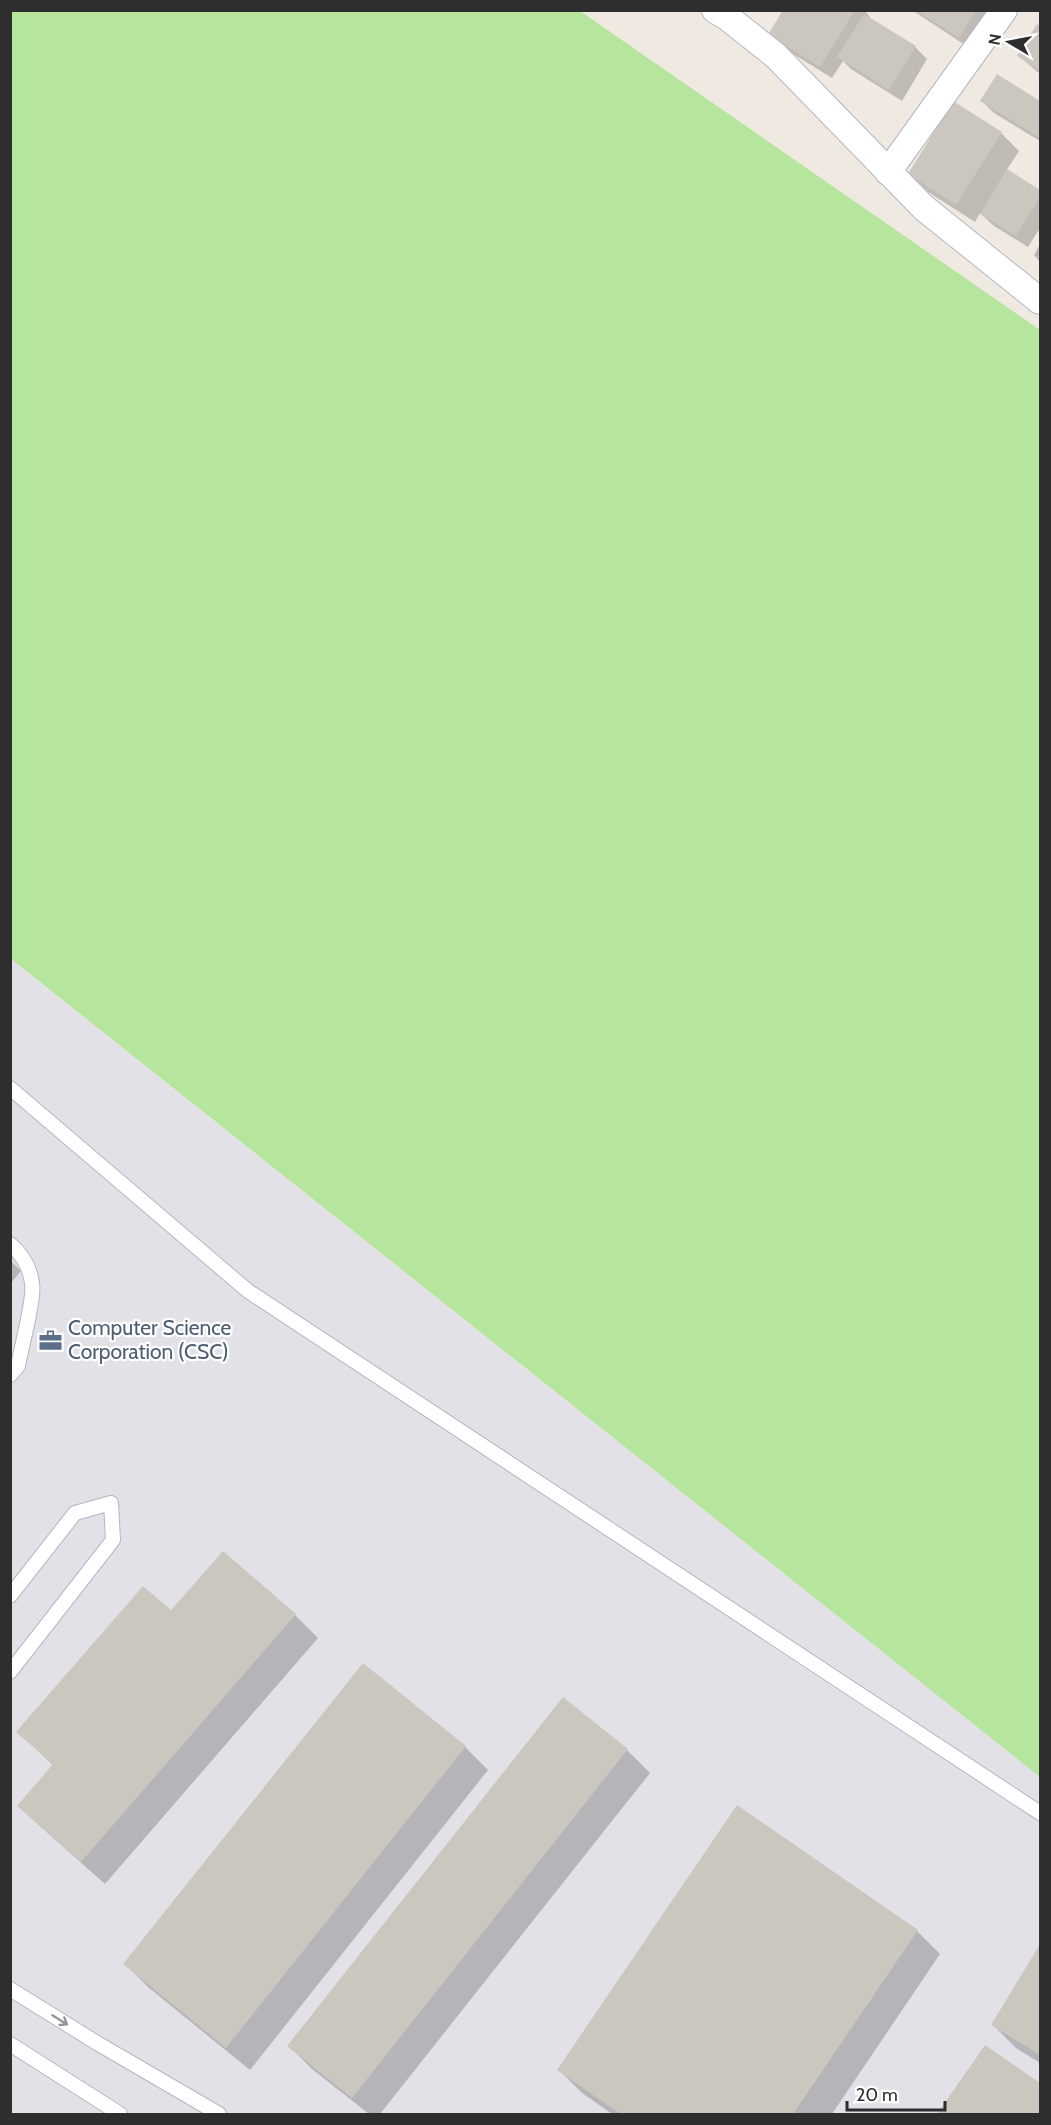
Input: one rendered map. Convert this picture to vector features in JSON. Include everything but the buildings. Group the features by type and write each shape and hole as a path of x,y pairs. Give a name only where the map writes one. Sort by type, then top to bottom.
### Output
{"street":[{"path":"715,10 728,16 776,56 924,208 1041,301"},
{"path":"888,172 1004,10"}],"lane":[{"path":"10,1088 248,1291 1041,1813"},
{"path":"10,1244 19,1250 28,1268 33,1286 18,1366 10,1375"},
{"path":"10,1596 75,1513 111,1503 113,1540 10,1672"},
{"path":"10,1989 219,2115"},
{"path":"10,2044 120,2115"}],"shaded area":[{"path":"10,959 1040,1777 1040,2114 11,2114"}],"green space":[{"path":"10,11 580,11 1040,330 1040,1777 11,959"}],"place":[{"name":"Computer Science Corporation (CSC)","path":"50,1340"}]}
